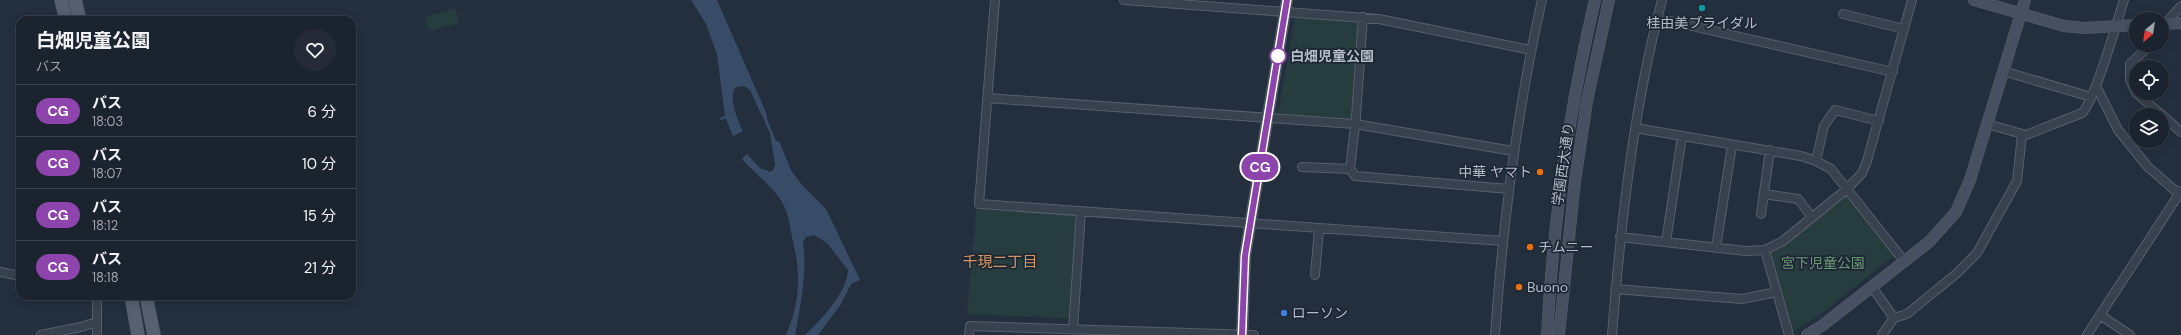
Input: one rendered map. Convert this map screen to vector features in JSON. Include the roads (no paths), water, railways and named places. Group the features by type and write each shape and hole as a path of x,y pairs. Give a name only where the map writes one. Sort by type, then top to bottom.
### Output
{"main road":[{"path":"61,0 65,16"},
{"path":"75,0 79,16"},
{"path":"132,300 138,335"},
{"path":"147,300 154,335"}],"street":[{"path":"995,0 979,204 1503,241"},
{"path":"1124,0 1287,5 1363,17 1531,50"},
{"path":"1495,335 1513,151 1531,50 1542,0"},
{"name":"学園西大通り","path":"1547,335 1552,264 1562,179 1575,97 1595,0"},
{"name":"学園西大通り","path":"1559,335 1577,166 1587,101 1609,0"},
{"path":"1612,335 1620,237 1635,128 1662,0"},
{"path":"1620,237 1746,251 1765,250 1783,241 1847,189 1862,173 1866,166 1912,0"},
{"path":"1974,0 2020,14 2075,28 2129,26"},
{"path":"1806,335 1823,325 1904,261 1939,232 1956,212 1970,180 2025,0"},
{"path":"1988,124 2022,135 2082,113 2086,110 2096,86 2124,0"},
{"path":"1242,335 1244,272 1250,224 1287,5"},
{"path":"2169,19 2181,6"},
{"path":"1843,14 1904,29"},
{"path":"1363,17 1350,169 1355,176 1509,189"},
{"path":"1657,18 1893,72"},
{"path":"2169,25 2181,23"},
{"path":"2134,60 2143,52"},
{"path":"2003,71 2091,97"},
{"path":"2088,335 2180,192 2148,167 2118,130 2096,86"},
{"path":"987,98 1355,124 1513,151"},
{"path":"2145,100 2154,108"},
{"path":"1816,161 1824,126 1835,110 1879,121"},
{"path":"2169,121 2181,132"},
{"path":"1635,128 1770,150 1816,161 1831,169 1904,261"},
{"path":"1882,335 1894,318 1907,314 1956,274 1977,253 2017,181 2022,135"},
{"path":"1666,242 1682,136"},
{"path":"1716,248 1732,144"},
{"path":"1761,214 1770,150"},
{"path":"1302,167 1350,169"},
{"path":"1764,194 1798,199 1812,217"},
{"path":"1073,329 1081,211"},
{"path":"1315,275 1319,229"},
{"path":"1765,250 1790,335"},
{"path":"0,272 16,275"},
{"path":"1872,287 1894,318"},
{"path":"1615,289 1742,299 1777,292"},
{"path":"97,300 97,335"},
{"path":"2100,315 2130,335"},
{"path":"41,335 81,327 97,322"},
{"path":"969,335 970,326 1254,335"}],"water":[{"path":"691,0 717,0 767,115 767,119 776,141 779,141 791,170 801,184 826,209 860,280 851,284 841,304 818,335 805,335 832,306 838,297 843,288 848,270 827,243 814,235 806,237 803,242 803,289 795,335 786,335 795,310 798,275 795,250 786,210 778,196 742,159 747,154 760,168 770,172 773,170 775,164 770,133 750,90 744,86 736,87 733,96 736,115 743,131 733,136 726,119 720,120 720,118 725,116 717,54 706,24"}],"place":[{"name":"桂由美ブライダル","path":"1702,8"},
{"name":"白畑児童公園","path":"1278,56"},
{"name":"中華 ヤマト","path":"1540,172"},
{"name":"チムニー","path":"1530,247"},
{"name":"Buono","path":"1519,287"},
{"name":"ローソン","path":"1284,313"}],"district":[{"name":"千現二丁目","path":"1000,262"}],"park label":[{"name":"宮下児童公園","path":"1823,263"}]}
